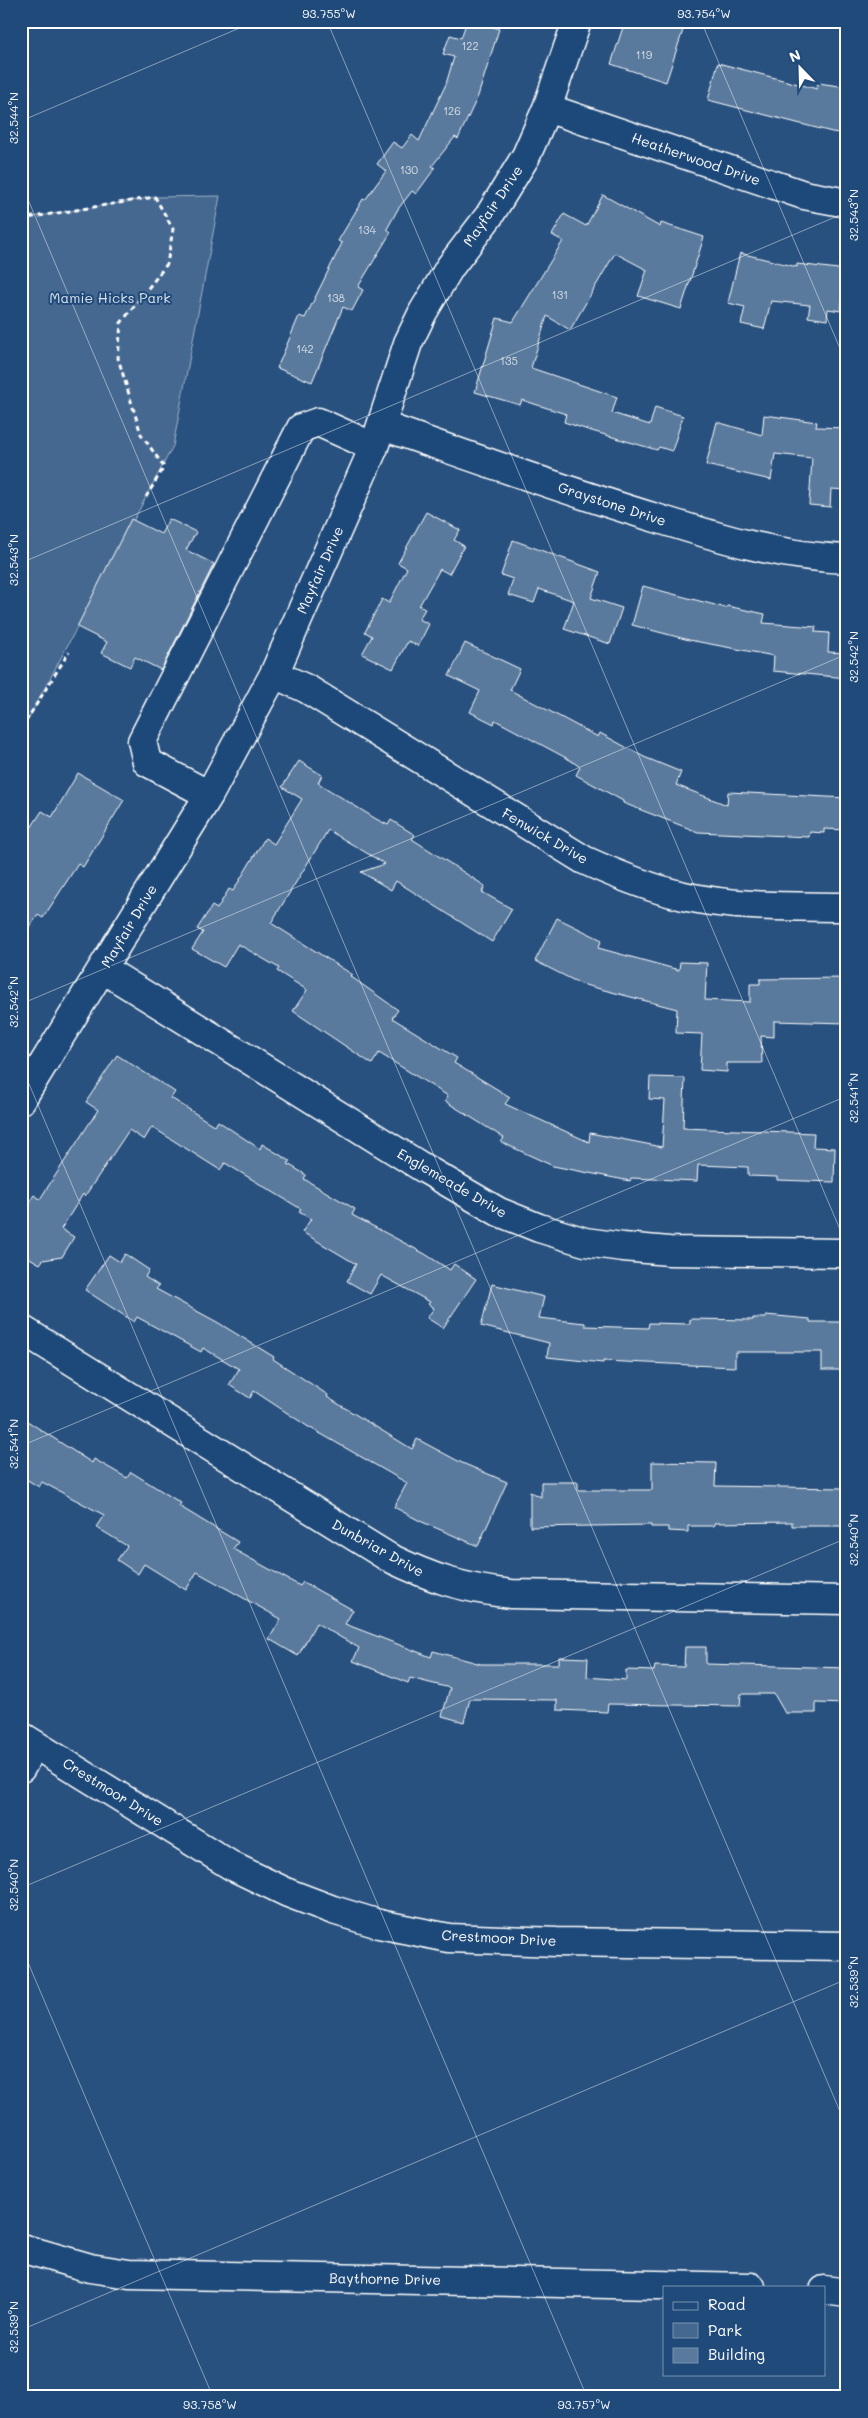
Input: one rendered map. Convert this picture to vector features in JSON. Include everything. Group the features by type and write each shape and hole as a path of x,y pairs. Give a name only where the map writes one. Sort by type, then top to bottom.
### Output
{"street":[{"name":"Mayfair Drive","path":"21,1100 209,795 274,674 379,437 396,376 423,312 450,267 490,216 526,156 547,108 577,21"},
{"name":"Heatherwood Drive","path":"547,108 804,195 847,204"},
{"name":"Graystone Drive","path":"209,795 147,762 142,741 301,428 318,422 379,437 730,541 802,556 847,559"},
{"name":"Fenwick Drive","path":"274,674 306,689 584,860 620,876 687,897 726,903 754,906 847,907"},
{"name":"Englemeade Drive","path":"103,969 425,1170 499,1212 539,1228 585,1242 669,1251 847,1253"},
{"name":"Dunbriar Drive","path":"21,1329 388,1557 428,1576 470,1589 511,1594 847,1600"},
{"path":"21,1768 28,1740"},
{"name":"Crestmoor Drive","path":"28,1740 232,1866 288,1893 333,1910 379,1924 450,1938 557,1942 847,1946"},
{"name":"Baythorne Drive","path":"21,2248 90,2268 129,2274 703,2286"},
{"path":"826,2290 847,2293"}],"path":[{"path":"21,220 155,197 173,229 167,264 121,323 118,358 141,434 164,467 146,497"},
{"path":"21,729 69,652"}],"green space":[{"name":"Mamie Hicks Park","path":"220,196 173,446 28,720 21,728 21,219 155,197"}],"building":[{"path":"467,21 475,21 499,29 478,96 458,139 455,137 432,166 435,168 416,194 412,191 398,209 387,229 391,232 358,287 363,290 352,311 343,307 312,382 277,368 299,316 305,318 342,243 338,241 363,199 365,200 386,171 377,164 393,142 402,148 412,135 419,141 446,84 454,57 443,54 450,35 461,38"},
{"path":"625,21 686,21 666,82 611,64"},
{"path":"718,63 817,89 818,83 847,87 847,134 832,132 708,100"},
{"path":"603,195 660,227 661,223 704,237 681,309 638,296 647,270 615,253 570,330 547,316 531,368 617,397 612,413 650,425 655,407 683,416 672,451 659,447 657,450 564,422 566,414 522,400 520,405 475,392 497,318 513,322 563,241 552,235 564,214 586,226"},
{"path":"740,253 797,267 797,264 846,270 841,311 828,309 827,320 808,317 810,305 771,301 764,329 741,324 745,307 728,303"},
{"path":"764,415 817,422 816,427 847,428 847,490 831,489 830,507 809,505 812,458 775,454 771,480 706,465 717,422 762,435"},
{"path":"426,512 460,530 454,540 464,546 449,574 440,569 419,606 425,609 419,619 429,624 418,646 408,641 393,669 362,654 372,636 365,632 382,599 389,603 407,568 398,563"},
{"path":"131,519 161,534 169,519 196,532 186,550 214,564 161,670 135,657 130,667 101,653 107,642 77,627"},
{"path":"513,540 600,572 591,598 622,608 610,644 564,629 574,601 539,589 534,603 508,595 513,579 501,575"},
{"path":"643,586 726,608 727,606 765,614 763,623 816,627 815,632 829,633 828,652 847,653 847,678 773,671 774,656 689,640 632,625"},
{"path":"465,643 520,669 510,690 598,737 600,733 644,757 681,772 676,785 727,805 728,792 847,798 847,830 824,829 824,833 810,832 809,837 698,832 623,803 623,801 576,775 580,767 570,760 495,720 494,724 470,712 480,691 449,676"},
{"path":"299,761 322,775 318,783 376,819 388,825 391,820 415,835 412,839 485,886 482,892 512,909 492,942 396,881 391,890 361,872 385,864 328,830 271,923 353,975 350,976 398,1010 392,1018 457,1058 454,1063 510,1097 505,1104 589,1142 590,1133 662,1147 665,1100 649,1099 650,1077 685,1078 683,1128 814,1133 813,1147 835,1148 834,1182 777,1180 777,1177 748,1176 748,1167 698,1165 697,1181 631,1178 630,1181 553,1166 501,1142 504,1138 445,1101 448,1096 379,1053 372,1064 293,1011 307,990 277,971 279,968 238,944 224,967 192,949 203,932 197,929 212,906 217,909 229,889 233,891 265,838 274,844 302,799 282,787"},
{"path":"78,773 124,800 83,867 78,864 43,918 38,915 21,940 21,843 42,811 52,817"},
{"path":"557,918 602,940 598,948 679,970 680,962 707,963 705,1000 750,1002 750,984 760,984 760,979 847,978 846,1023 774,1021 774,1037 761,1036 762,1063 727,1063 727,1072 700,1070 702,1034 676,1033 677,1009 581,984 535,961"},
{"path":"117,1055 175,1092 171,1098 215,1126 218,1121 260,1149 262,1144 290,1161 288,1164 306,1175 304,1179 355,1209 352,1215 425,1254 450,1270 454,1264 476,1279 443,1328 427,1318 434,1308 428,1304 430,1302 381,1275 370,1294 347,1281 356,1264 302,1232 311,1219 299,1212 301,1209 225,1163 220,1170 152,1127 144,1140 129,1130 85,1196 83,1194 61,1229 74,1237 62,1257 43,1260 40,1264 21,1253 21,1216 34,1195 40,1199 98,1110 86,1102"},
{"path":"125,1254 149,1270 145,1277 159,1286 156,1289 217,1322 274,1357 273,1359 328,1395 327,1397 412,1449 417,1439 460,1462 507,1482 478,1546 420,1521 394,1507 407,1483 307,1426 254,1391 250,1398 229,1385 239,1369 203,1348 201,1352 137,1317 134,1322 85,1290 109,1255 120,1262"},
{"path":"492,1284 544,1297 539,1318 585,1323 585,1326 648,1328 649,1323 690,1324 690,1319 753,1320 753,1318 766,1318 766,1315 810,1319 810,1322 847,1322 847,1370 822,1370 822,1352 735,1352 735,1367 603,1361 603,1363 547,1357 549,1343 481,1326"},
{"path":"21,1417 92,1463 94,1459 127,1478 131,1472 181,1503 179,1506 238,1542 233,1549 300,1586 303,1582 353,1610 345,1624 431,1657 433,1651 481,1664 559,1664 559,1657 588,1658 587,1677 626,1680 626,1670 654,1671 655,1666 684,1667 685,1647 706,1647 706,1664 847,1668 847,1704 816,1703 816,1713 785,1713 774,1694 741,1694 740,1706 608,1704 607,1712 557,1710 557,1700 470,1699 464,1722 442,1716 450,1688 410,1678 408,1683 353,1661 359,1648 316,1623 298,1656 269,1639 281,1619 197,1572 186,1590 144,1564 138,1574 117,1560 127,1546 96,1527 104,1515 42,1482 39,1487 21,1476"},
{"path":"652,1462 716,1463 715,1486 844,1488 844,1526 792,1526 792,1522 714,1523 714,1526 688,1526 688,1532 668,1531 668,1527 651,1527 651,1525 530,1527 530,1492 541,1497 541,1482 578,1482 578,1490 652,1490"}]}
